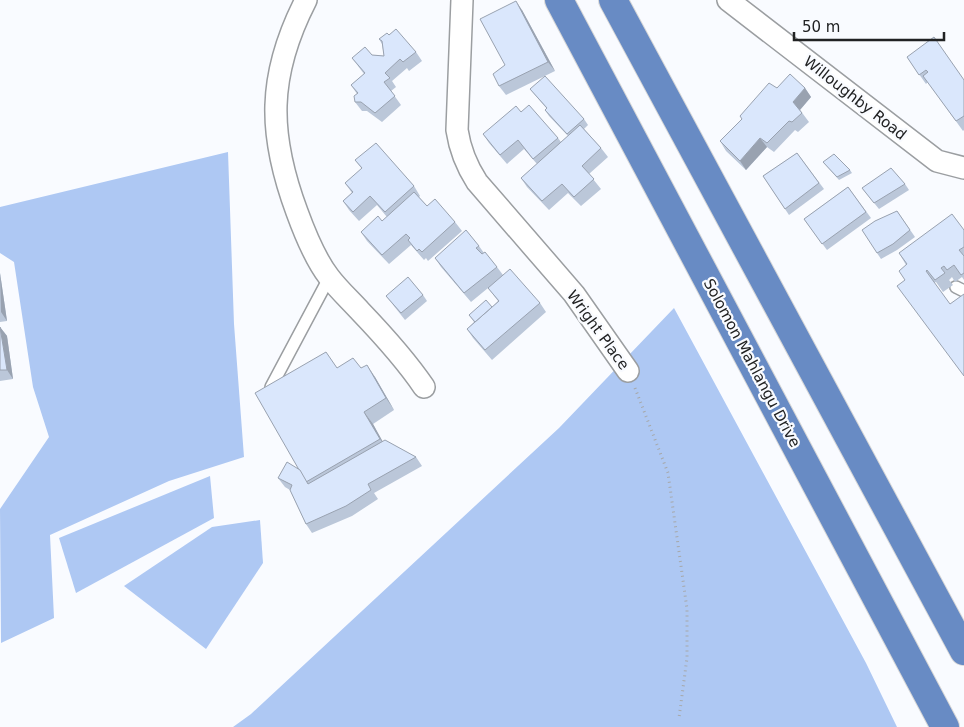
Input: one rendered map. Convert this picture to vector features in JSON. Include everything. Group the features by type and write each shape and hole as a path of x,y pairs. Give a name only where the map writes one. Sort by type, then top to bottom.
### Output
{"highway":[{"name":"Solomon Mahlangu Drive","path":"559,0 945,727"},
{"path":"613,0 964,651"}],"street":[{"path":"306,0 287,39 280,70 276,110 277,140 283,174 302,225 329,278 394,346 424,387"},
{"name":"Wright Place","path":"462,0 457,130 460,149 467,166 482,189 574,294 628,371"},
{"name":"Willoughby Road","path":"728,0 937,160 964,168"}],"lane":[{"path":"271,387 329,278"}],"path":[{"name":"Wright Place","path":"628,371 668,473 687,610 687,658 680,718"}],"shaded area":[{"path":"228,152 234,324 244,457 169,481 50,535 54,618 1,643 0,509 49,437 33,387 14,262 0,253 0,207"},
{"path":"674,308 866,663 897,727 233,727 251,714 559,428"},
{"path":"210,476 214,518 76,593 59,538"},
{"path":"260,520 263,563 206,649 124,586 212,527"}],"building":[{"path":"516,1 548,62 499,86 493,74 505,65 480,19"},
{"path":"396,29 416,52 403,62 400,59 385,73 390,78 384,82 395,96 375,113 361,102 355,102 354,96 358,93 351,85 365,73 352,58 365,47 372,55 384,56 382,41 379,39 387,33 389,35"},
{"path":"934,37 964,80 964,116 956,121 923,76 928,72 926,70 919,75 907,57"},
{"path":"790,74 805,88 793,102 802,113 792,122 789,121 767,143 760,138 740,161 720,141 742,119 740,116 769,83 777,88"},
{"path":"545,76 584,119 567,134 545,110 547,108 530,89"},
{"path":"529,105 558,138 533,159 518,140 500,155 483,134 516,106 521,112"},
{"path":"580,125 601,148 582,166 594,179 574,197 562,184 542,201 521,178"},
{"path":"376,143 414,186 385,212 370,196 353,212 343,201 353,192 345,183 362,168 355,160"},
{"path":"797,153 819,183 785,209 763,176"},
{"path":"834,154 850,170 837,177 823,162"},
{"path":"891,168 905,184 874,203 862,188"},
{"path":"848,187 866,212 822,244 804,219"},
{"path":"414,192 427,206 435,199 455,222 422,252 419,249 417,251 408,240 410,238 406,234 382,255 361,232 378,216 382,221"},
{"path":"897,211 910,230 893,244 877,253 862,230 875,221"},
{"path":"952,214 964,230 964,247 959,250 964,256 964,273 961,275 954,265 947,270 944,266 941,268 945,273 935,280 926,271 950,304 964,294 964,376 897,286 905,280 899,271 907,264 899,253"},
{"path":"466,230 479,246 476,248 482,254 485,252 497,267 464,293 435,258"},
{"path":"510,269 540,303 485,350 467,329 499,301 488,288"},
{"path":"408,277 423,295 401,313 386,296"},
{"path":"486,300 492,307 475,322 469,315"},
{"path":"0,327 7,370 0,370"},
{"path":"326,352 337,368 353,358 361,368 367,365 386,398 364,412 380,439 306,482 255,393"},
{"path":"385,440 416,457 368,484 371,490 346,506 306,524 290,490 292,485 278,478 287,462 300,470 308,484"}]}
